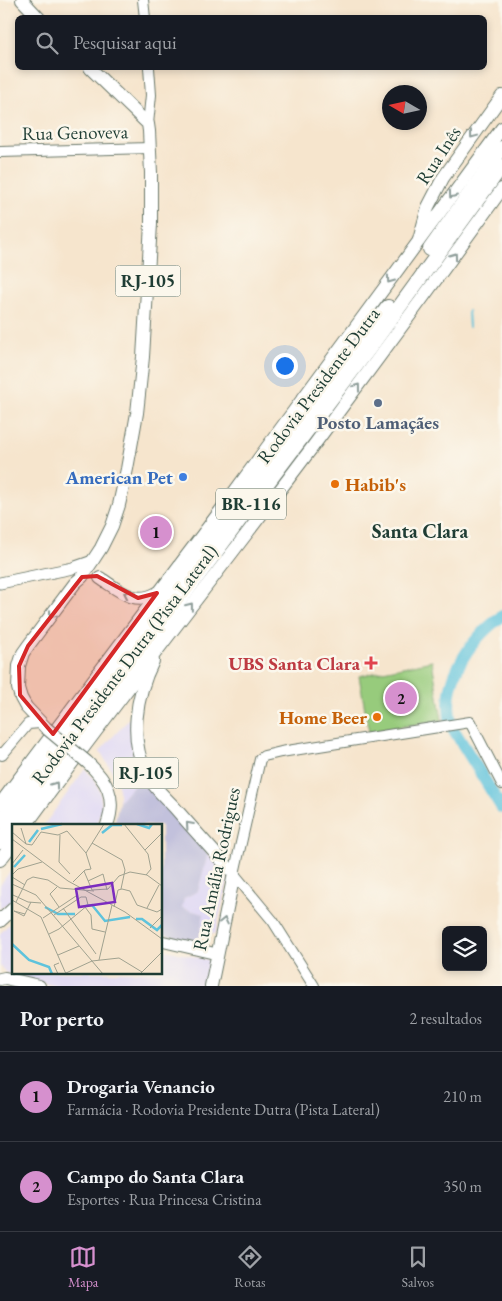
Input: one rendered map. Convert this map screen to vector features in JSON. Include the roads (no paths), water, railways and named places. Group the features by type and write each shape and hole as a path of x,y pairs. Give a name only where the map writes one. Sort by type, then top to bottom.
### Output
{"highway":[{"name":"Rodovia Presidente Dutra","path":"0,822 61,744 176,587 401,290 502,148"},
{"name":"Rodovia Presidente Dutra","path":"13,824 371,346 502,166"},
{"name":"Rodovia Presidente Dutra","path":"0,842 12,826"}],"main road":[{"path":"22,0 37,15"},
{"path":"92,70 148,124"},
{"name":"Rua Inês","path":"419,240 428,207 443,178 502,96"},
{"name":"RJ-105","path":"100,578 99,564 115,534 137,413 144,356 151,224 148,124"},
{"name":"Rodovia Presidente Dutra (Pista Lateral)","path":"0,804 502,128"},
{"name":"Rodovia Presidente Dutra (Pista Lateral)","path":"27,824 160,645 314,444 502,189"},
{"name":"RJ-105","path":"107,824 111,806 108,787 102,776 43,726 26,707 20,695 18,683 20,662 28,646 75,583 77,572 93,561 108,535 119,505"},
{"path":"0,583 77,572 100,578 135,598 145,599 157,593"},
{"name":"RJ-105","path":"160,645 146,676 139,702 137,732 143,765 153,784 234,874"},
{"path":"0,860 12,845"},
{"name":"Rua Amália Rodrigues","path":"210,986 234,874"},
{"path":"162,941 217,954"},
{"path":"2,977 39,986"}],"street":[{"path":"143,0 145,15"},
{"path":"148,124 149,70"},
{"name":"Rua Genoveva","path":"0,152 150,148"},
{"name":"Rua Amália Rodrigues","path":"234,874 260,759 264,756 465,722 502,784"},
{"path":"0,753 2,754 28,724 43,726"},
{"path":"234,874 273,921 314,986"}],"waterway":[{"path":"468,311 469,327"},
{"path":"502,616 478,638 459,665 453,679 449,711 452,727 502,808"}],"place":[{"name":"Posto Lamaçães","path":"378,403"},
{"name":"American Pet","path":"183,477"},
{"name":"Habib's","path":"335,484"},
{"name":"Drogaria Venancio","path":"156,532"},
{"name":"UBS Santa Clara","path":"371,663"},
{"name":"Campo do Santa Clara","path":"401,698"},
{"name":"Home Beer","path":"377,717"}],"district":[{"name":"Santa Clara","path":"420,531"}]}
